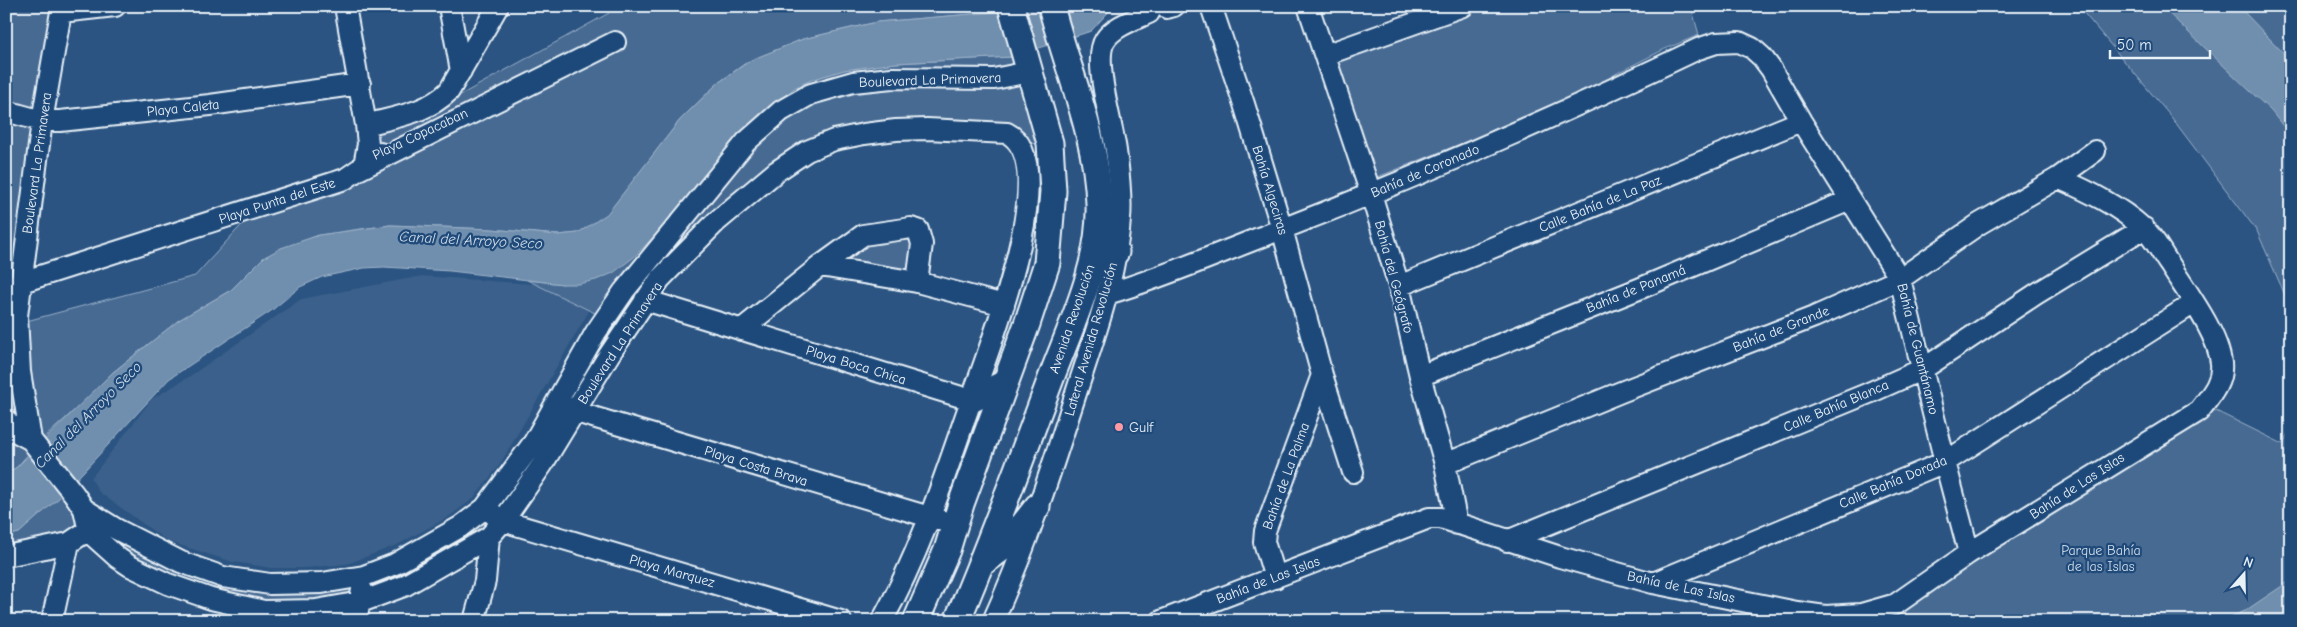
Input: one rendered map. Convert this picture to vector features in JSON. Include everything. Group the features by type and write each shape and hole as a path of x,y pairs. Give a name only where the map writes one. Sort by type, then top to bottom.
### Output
{"main road":[{"path":"906,621 920,611 948,550 951,509 1027,324 1047,263 1053,191 1050,143 1011,6"},
{"name":"Avenida Revolución","path":"957,621 978,572 1086,280 1099,226 1099,202 1090,137 1078,90 1061,46 1051,6"},
{"path":"1099,202 1116,252"},
{"path":"971,400 1003,384"},
{"path":"976,621 978,572 1008,544 1036,507"}],"street":[{"path":"61,9 115,6"},
{"name":"Playa Copacaban","path":"345,6 366,125 368,144 365,160 614,42"},
{"path":"449,6 461,71"},
{"path":"366,125 428,108 440,101 449,91 498,6"},
{"name":"Bahía Algeciras","path":"1211,6 1244,104 1282,229 1322,375 1353,472"},
{"name":"Bahía del Geógrafo","path":"1308,6 1371,194 1399,286 1420,376 1445,464 1457,524"},
{"path":"1325,55 1463,6"},
{"name":"Boulevard La Primavera","path":"61,9 14,285 20,372 21,435 79,501 118,558 130,566 168,584 211,599 264,611 316,610 359,612 488,537 503,521 576,412 609,355 645,300 660,279 716,222 777,171 807,151 834,140 896,130 927,129 1007,133 1015,137 1020,144 1026,176 1026,206 1019,252 1004,304 971,400 951,509"},
{"name":"Lateral Avenida Revolución","path":"994,621 1008,589 1065,428 1107,294 1116,252 1120,218 1120,192 1116,151 1101,70 1100,50 1110,33 1164,9"},
{"name":"Playa Punta del Este","path":"14,285 345,179 358,170 614,42"},
{"name":"Bahía de Coronado","path":"1107,294 1371,194 1590,101 1698,49 1716,44 1739,42"},
{"name":"Bahía de Guantánamo","path":"1739,42 1752,48 1772,68 1801,121 1900,278 1969,554"},
{"name":"Boulevard La Primavera","path":"96,526 180,562 223,577 270,584 322,583 364,576 394,564 460,527 485,508 534,442 558,403 596,332 624,291 746,142 781,111 811,94 853,82 892,78 994,79 1026,62"},
{"name":"Playa Caleta","path":"6,111 42,121 210,105 360,84"},
{"name":"Calle Bahía de La Paz","path":"1399,286 1801,121"},
{"name":"Bahía de Grande","path":"1445,464 1621,392 1814,317 1900,278 1979,224 2058,178 2095,151"},
{"path":"2058,178 2090,192 2144,228 2157,244 2194,303"},
{"name":"Bahía de Panamá","path":"1420,376 1632,292 1850,200"},
{"path":"741,330 820,266 862,235 869,232 911,228 918,230 922,244 917,282"},
{"name":"Calle Bahía Blanca","path":"1507,541 1860,397 1923,369 2036,294 2144,228"},
{"path":"820,266 917,282 1004,304"},
{"name":"Playa Boca Chica","path":"645,300 971,400"},
{"name":"Bahía de Las Islas","path":"1161,621 1429,518 1441,518 1507,541 1653,583 1797,612 1826,616 1861,614 1896,604 1969,554 2199,410 2216,388 2221,363 2211,334 2194,303"},
{"name":"Calle Bahía Dorada","path":"1653,583 1945,462 2194,303"},
{"name":"Bahía de La Palma","path":"1275,578 1264,542 1265,531 1322,375"},
{"name":"Playa Costa Brava","path":"558,403 576,412 930,518 951,509"},
{"name":"Playa Marquez","path":"485,508 503,521 841,621"},
{"path":"882,621 900,588 930,518"},
{"path":"6,556 69,544 96,526"},
{"path":"474,621 484,581 488,537"},
{"path":"52,621 69,544"},
{"path":"359,612 364,576"}],"shaded area":[{"path":"422,276 560,286 592,306 499,466 473,499 447,518 397,545 347,564 306,568 271,568 233,562 167,541 99,492 91,478 152,399 190,376 301,299"}],"green space":[{"path":"6,6 59,6 19,323 195,276 246,220 361,177 370,128 455,98 609,13 606,6 990,6 996,12 877,22 803,39 747,62 718,83 680,120 607,215 578,233 558,235 491,229 390,225 319,235 263,258 231,290 179,320 112,373 88,398 35,446 17,467 6,474 6,443 17,433 6,420"},
{"path":"1479,6 1691,6 1699,35 1665,49 1619,72 1578,97 1375,178 1336,63 1340,58"},
{"path":"2078,6 2291,6 2291,309 2257,231 2172,118"},
{"path":"1024,53 1050,143 1020,144 927,129 807,151 660,279 503,521 438,567 316,610 168,584 89,532 6,556 6,536 19,533 69,488 103,520 223,577 364,576 485,508 605,318 527,280 563,284 653,236 668,222 762,113 796,87 811,80 844,70 896,63 1012,57"},
{"path":"911,228 917,282 820,266 849,244"},
{"name":"Parque Bahía de las Islas","path":"2214,410 2283,444 2291,426 2291,621 1860,621 1913,601 2205,420"}],"water":[{"name":"Canal del Arroyo Seco","path":"1010,6 1114,6 1091,31 1012,57 896,63 844,70 811,80 796,87 762,113 668,222 634,257 613,273 596,280 578,284 563,284 450,271 384,267 364,268 322,277 300,287 271,311 169,379 59,498 19,533 6,536 6,474 17,467 112,373 179,320 231,290 263,258 281,248 319,235 390,225 491,229 558,235 578,233 607,214 680,120 718,83 751,60 803,39 877,22 996,12"},
{"path":"2161,6 2237,6 2245,13 2291,61 2291,136 2271,111"},
{"path":"2291,580 2291,621 2221,621 2245,611"}],"place":[{"name":"Gulf","path":"1119,427"}]}
